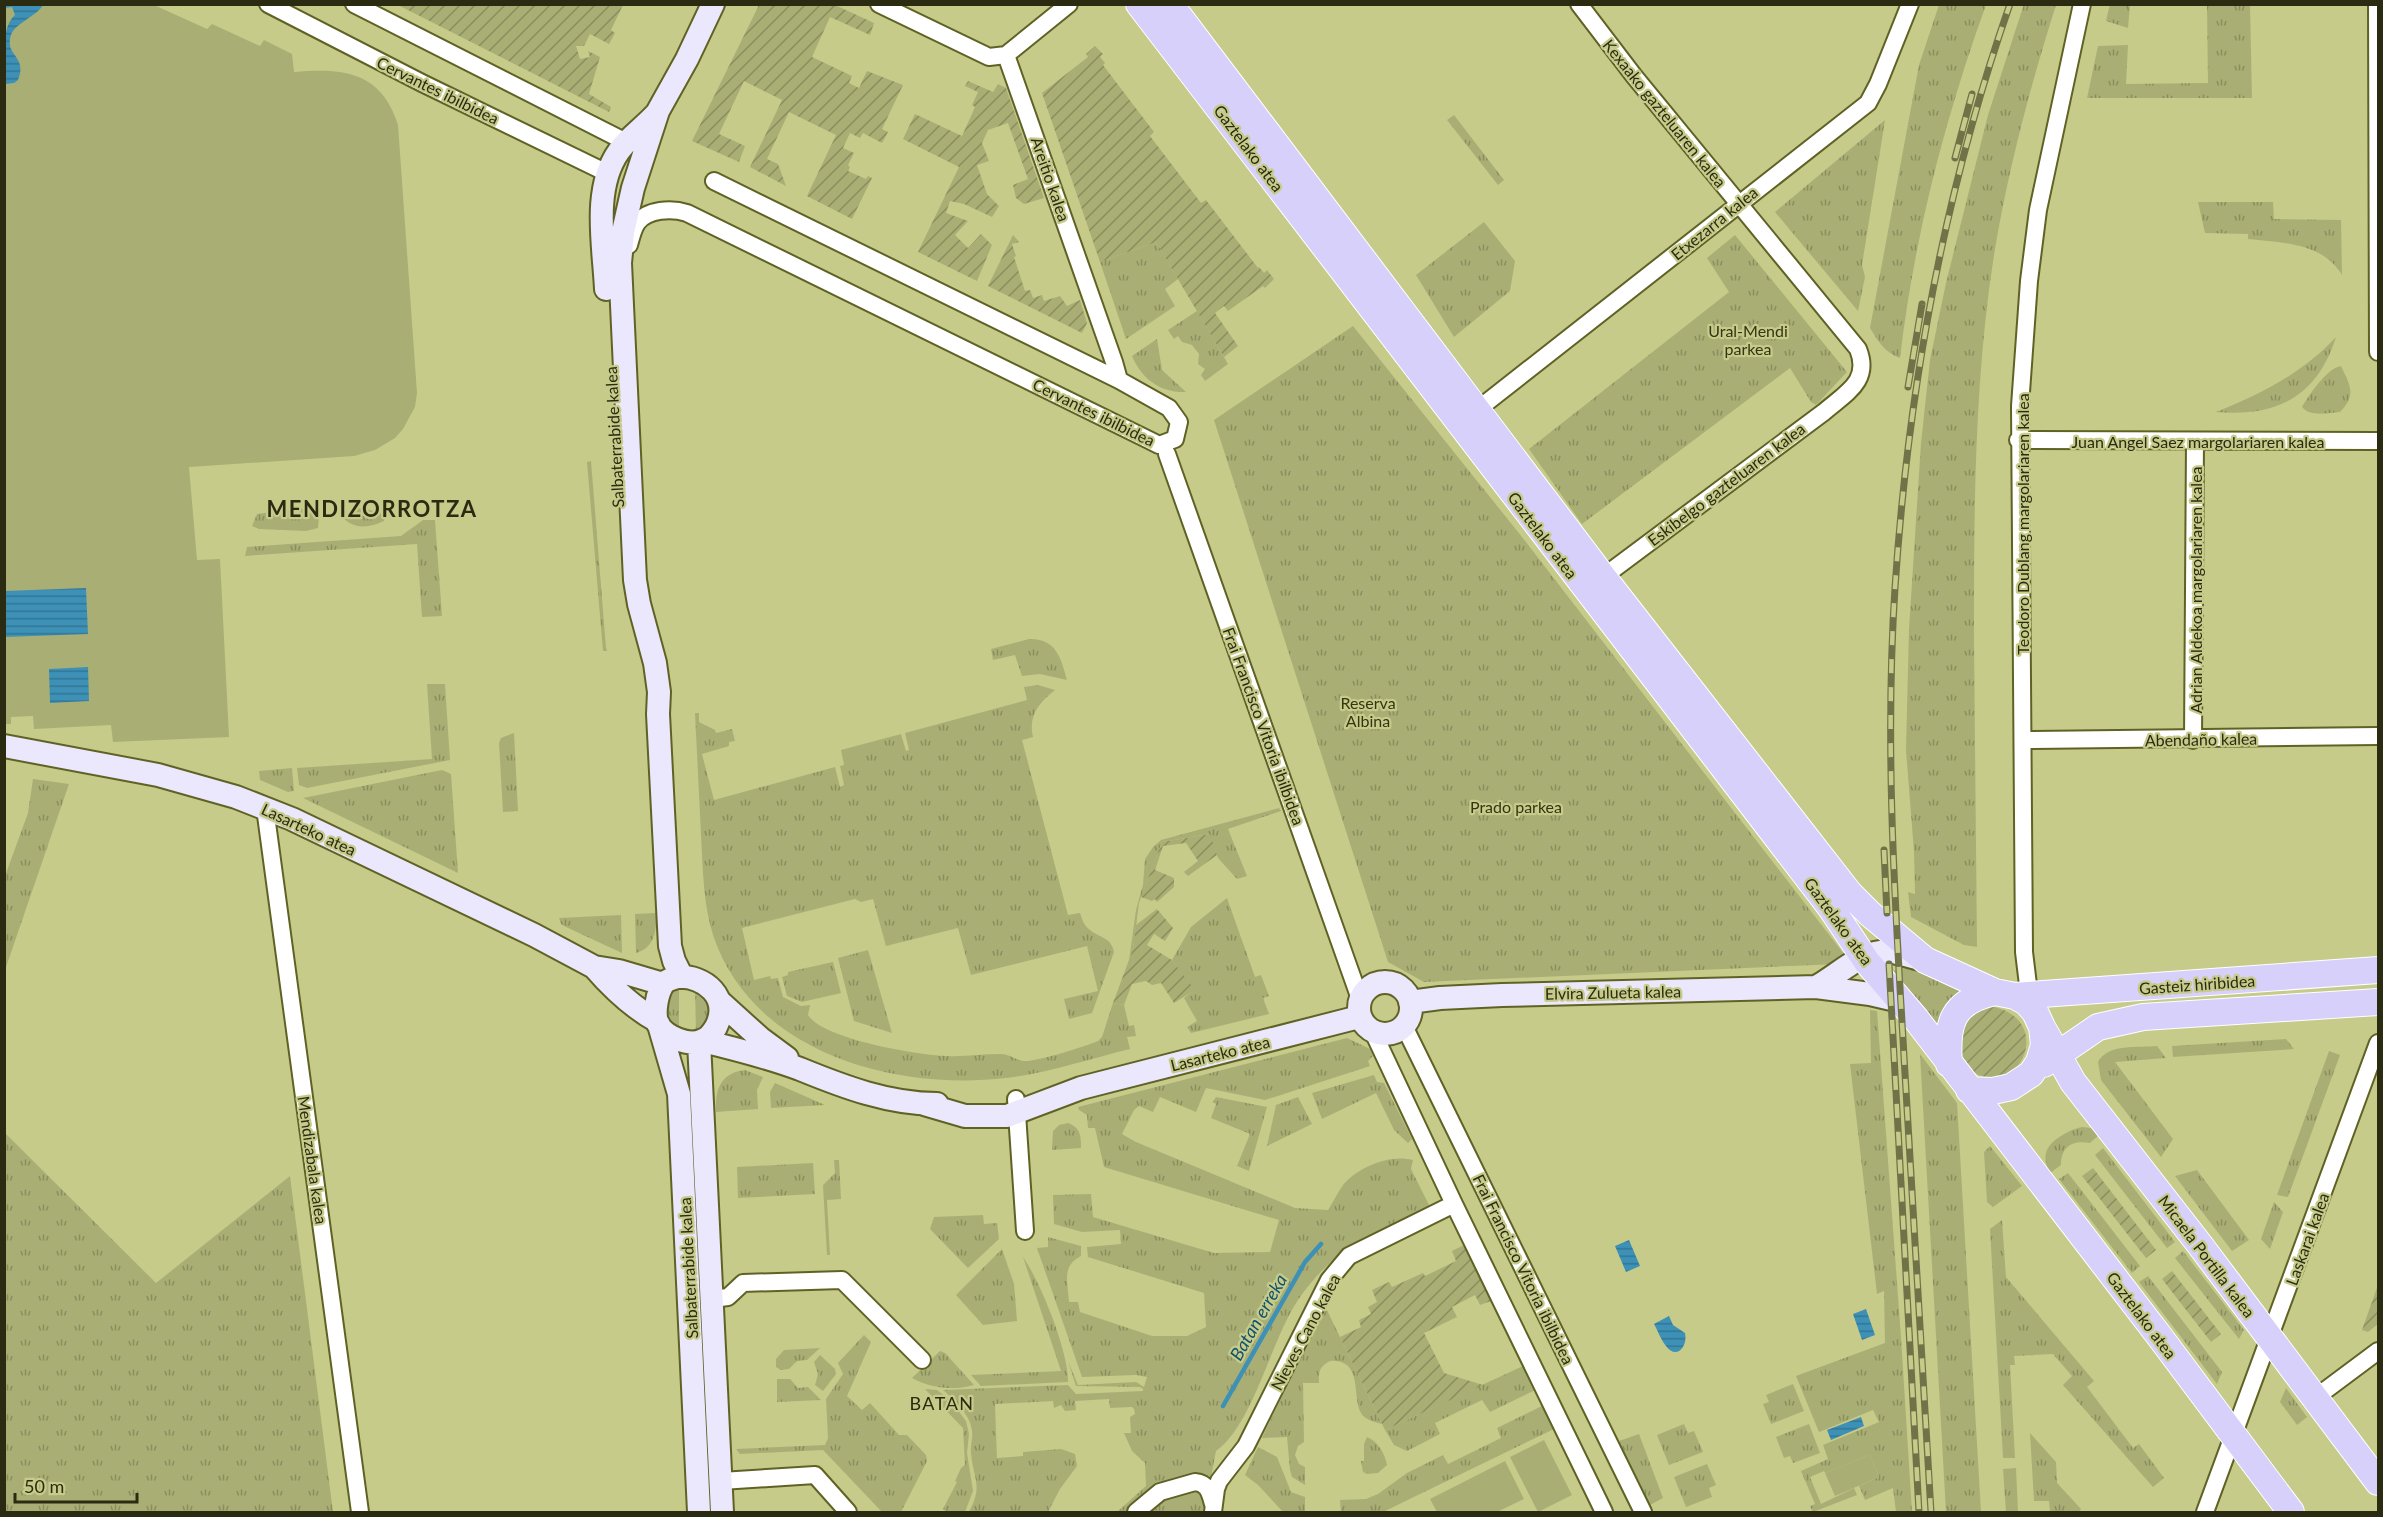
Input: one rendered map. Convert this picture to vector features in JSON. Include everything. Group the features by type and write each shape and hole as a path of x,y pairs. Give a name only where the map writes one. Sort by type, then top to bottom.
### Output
{"main road":[{"name":"Gaztelako atea","path":"1139,4 1827,903 1863,957 1949,1064 2291,1512"},
{"name":"Gaztelako atea","path":"1170,4 1603,577 1843,886 1870,914 1925,960 2023,1004"},
{"name":"Gasteiz hiribidea","path":"2023,1004 2088,992 2379,970"},
{"path":"1949,1064 1948,1042 1951,1023 1961,1007 1977,996 2023,1004 2044,1045 2039,1062 2031,1074 2011,1087 1969,1090"},
{"name":"Gasteiz hiribidea","path":"2031,1074 2098,1027 2121,1020 2379,1002"},
{"name":"Micaela Portilla kalea","path":"2023,1004 2058,1053 2073,1082 2379,1482"}],"street":[{"name":"Cervantes ibilbidea","path":"268,4 423,83 617,157"},
{"path":"354,4 617,157 658,111 687,59 713,4"},
{"path":"879,4 989,57 1006,55 1069,4"},
{"name":"Kexaako gazteluaren kalea","path":"1579,4 1858,349 1863,361"},
{"name":"Etxezarra kalea","path":"1478,411 1738,203 1868,103 1910,4"},
{"name":"Teodoro Dublang margolariaren kalea","path":"2023,1004 2023,740 2018,440 2029,281 2038,210 2057,112 2082,4"},
{"path":"2377,4 2379,352"},
{"name":"Areitio kalea","path":"1006,55 1119,380"},
{"name":"Salbaterrabide kalea","path":"658,111 639,169 623,232 620,275 635,580 657,674 670,981"},
{"name":"Salbaterrabide kalea","path":"617,157 604,191 603,214 623,600 628,624 658,714"},
{"name":"Cervantes ibilbidea","path":"620,275 633,231 639,221 652,213 677,210 1159,445 1175,439 1179,422 1169,408 1119,380 714,180"},
{"name":"Eskibelgo gazteluaren kalea","path":"1603,577 1824,412 1854,386 1863,370 1863,361"},
{"name":"Juan Angel Saez margolariaren kalea","path":"2018,440 2379,441"},
{"name":"Adrian Aldekoa margolariaren kalea","path":"2193,740 2196,441"},
{"name":"Frai Francisco Vitoria ibilbidea","path":"1167,454 1364,1016 1604,1512"},
{"path":"1574,575 1585,584 1591,584 1603,577"},
{"name":"Abendaño kalea","path":"2023,740 2193,740 2379,736"},
{"name":"Lasarteko atea","path":"4,746 158,774 219,791 265,808 534,935 594,967 670,981"},
{"name":"Mendizabala kalea","path":"265,808 360,1512"},
{"name":"Elvira Zulueta kalea","path":"1816,987 1863,957 1875,953 1892,952 1925,960"},
{"name":"Lasarteko atea","path":"594,967 611,987 658,1023"},
{"path":"695,979 708,985 719,1001 718,1021 712,1033 701,1041 693,1043 677,1039 666,1033 658,1023 657,1001 670,981 695,979"},
{"name":"Lasarteko atea","path":"1364,1016 1373,984 1389,982 1403,989 1410,1002"},
{"name":"Elvira Zulueta kalea","path":"1410,1002 1502,995 1816,987 1870,994 1899,1001"},
{"name":"Lasarteko atea","path":"719,1001 799,1069"},
{"path":"1404,1026 1410,1015 1410,1002"},
{"name":"Lasarteko atea","path":"1364,1016 1383,1035 1393,1033 1404,1026"},
{"name":"Lasarteko atea","path":"701,1041 753,1053 825,1080 877,1096 924,1104 1017,1106 1054,1089 1081,1088 1364,1016"},
{"name":"Salbaterrabide kalea","path":"658,1023 679,1094 699,1512"},
{"name":"Frai Francisco Vitoria ibilbidea","path":"1404,1026 1643,1512"},
{"name":"Salbaterrabide kalea","path":"701,1041 722,1512"},
{"name":"Laskarai kalea","path":"2205,1512 2379,1043"},
{"path":"1017,1106 1025,1231"},
{"name":"Nieves Cano kalea","path":"1213,1508 1219,1481 1246,1446 1329,1280 1349,1256 1454,1204"},
{"path":"712,1299 728,1297 743,1283 842,1280 922,1360"},
{"path":"2315,1398 2379,1351"},
{"path":"721,1481 815,1475 848,1512"},
{"path":"1136,1512 1160,1492 1194,1482 1200,1482 1208,1488 1213,1508"}],"green space":[{"path":"2024,4 2056,5 2037,67 2006,192 1994,255 1982,351 1976,448 1974,545 1977,947 1964,945 1911,917 1908,892 1915,894 1906,750 1909,629 1921,443 1930,360 1946,283 1988,115"},
{"path":"2110,4 2130,5 2128,28 2106,21"},
{"path":"4,5 154,5 207,29 212,24 260,46 264,40 292,54 294,72 344,73 371,83 391,107 398,125 417,393 415,407 403,429 395,438 375,450 354,456 189,467 197,560 220,559 229,737 113,742 111,725 34,729 33,716 11,717 11,724 5,724"},
{"path":"398,5 623,5 611,30 615,33 609,44 590,34 584,46 576,46 580,59 590,57 588,51 600,57 589,94 611,107 609,112"},
{"path":"759,5 835,5 874,23 870,35 830,17 812,57 852,76 849,83 859,88 867,71 903,85 882,129 888,132 882,143 863,133 860,138 850,133 843,148 854,153 848,165 850,167 848,171 866,179 868,176 872,178 852,219 807,196 836,135 789,112 767,159 778,164 786,186 750,167 782,100 744,81 719,134 745,146 739,162 692,141"},
{"path":"1939,5 1986,5 1957,91 1933,179 1914,268 1900,358 1886,350 1870,328 1919,65"},
{"path":"2207,5 2250,5 2252,98 2087,98 2098,46 2128,45 2126,84 2208,83"},
{"path":"1095,46 1103,54 1100,57 1105,63 1103,65 1154,132 1150,136 1201,203 1206,200 1258,268 1264,273 1267,270 1274,279 1265,288 1263,286 1228,311 1224,306 1215,313 1238,346 1224,357 1156,242 1100,262 1042,93 1088,57 1086,54"},
{"path":"968,81 993,92 998,84 1006,88 1044,198 1024,204 1016,198 1013,185 1028,179 1008,123 988,130 982,143 989,161 977,165 987,194 999,206 992,217 964,204 950,201 946,213 968,221 955,235 968,248 981,234 992,245 977,281 918,252 959,167 903,139 915,114 962,136 975,107 972,105 978,92 965,86"},
{"path":"1454,115 1504,180 1498,185 1447,120"},
{"path":"1885,120 1862,265 1865,277 1858,311 1775,212"},
{"path":"2198,202 2273,202 2274,219 2341,220 2342,275 2324,256 2301,246 2248,239 2248,234 2205,233"},
{"path":"1484,222 1515,261 1510,291 1454,337 1416,275"},
{"path":"1013,235 1019,242 1012,244 1025,291 1030,290 1033,298 1042,295 1044,301 1060,296 1067,306 1080,300 1087,323 1082,333 988,286"},
{"name":"Ural-Mendi parkea","path":"1735,235 1847,372 1816,405 1811,402 1790,368 1582,524 1529,449 1729,292 1707,258"},
{"path":"1156,242 1178,279 1165,289 1175,306 1126,339 1100,262"},
{"path":"1197,311 1228,364 1205,381 1201,375 1205,369 1198,364 1199,354 1192,345 1182,342 1178,336 1174,339 1168,330"},
{"name":"Prado parkea","path":"1353,326 1522,537 1847,958 1838,964 1424,982 1388,962 1214,420"},
{"path":"2336,337 2318,375 2292,399 2258,411 2216,412 2249,398 2296,372"},
{"path":"1157,339 1162,370 1186,392 1160,387 1147,378 1136,364 1132,356"},
{"path":"2341,366 2350,390 2349,400 2345,406 2340,412 2319,414 2305,410 2302,407 2319,383 2330,372"},
{"path":"591,461 607,651 603,651 587,462"},
{"path":"301,508 319,516 318,528 306,531 259,529 252,526 257,514"},
{"path":"354,508 367,509 385,515 384,521 368,526 352,524 342,517"},
{"path":"423,520 435,520 442,616 422,617 417,544 245,556 247,547 401,536"},
{"path":"1029,639 1045,642 1056,651 1067,680 1040,674 1022,676 1015,655 993,660 991,649"},
{"path":"427,684 445,684 450,760 307,788 299,785 297,768 432,759"},
{"path":"1038,685 1055,690 1036,710 1032,722 1033,737 1022,740 1068,915 1080,913 1086,927 1108,941 1114,952 1092,1013 1069,1019 1064,999 1098,991 1087,946 971,975 958,928 886,946 873,899 861,902 855,899 742,928 754,980 770,976 771,979 778,978 783,997 801,1006 810,1005 808,1015 817,1024 832,1031 872,1044 914,1053 946,1056 1001,1054 1024,1061 1062,1053 1098,1041 1102,1037 1113,1003 1124,1005 1129,1026 1134,1025 1136,1036 1127,1037 1130,1049 1022,1076 964,1080 920,1078 876,1070 834,1056 795,1037 761,1011 734,978 714,938 708,913 704,887 695,713 699,713 699,722 715,730 716,733 732,729 735,741 729,742 729,746 702,754 714,800 835,767 840,787 844,785 840,766 844,765 841,750 901,734 906,751 909,750 905,733 1027,700 1024,687"},
{"path":"514,733 518,811 503,812 499,743 501,738"},
{"path":"292,768 294,791 288,792 260,780 259,771"},
{"path":"442,770 451,774 458,873 303,798"},
{"path":"33,779 69,784 5,970 5,876 28,813"},
{"path":"1279,808 1281,811 1228,829 1247,876 1237,879 1218,858 1209,834 1162,842 1139,903 1133,949 1129,961 1136,910 1143,885 1145,859 1153,847 1161,840"},
{"path":"1210,834 1217,855 1188,876 1184,872 1198,861 1186,843 1163,846 1155,870 1174,878 1174,887 1157,902 1155,899 1152,901 1141,897 1162,842"},
{"path":"1227,898 1255,977 1261,975 1269,996 1263,998 1269,1014 1191,1033 1187,1027 1197,1021 1184,998 1194,990 1172,960 1191,927"},
{"path":"1157,909 1173,928 1165,941 1154,934 1147,945 1172,960 1195,990 1174,1003 1161,983 1152,985 1146,981 1132,984 1124,1005 1113,1003 1133,949 1136,925"},
{"path":"656,913 654,937 647,947 636,953 635,914"},
{"path":"621,915 622,953 566,927 561,924 559,918"},
{"path":"868,950 892,1033 854,1021 838,958"},
{"path":"833,962 841,993 802,1002 787,996 782,977 788,975 788,972"},
{"path":"1909,967 1955,988 1964,995 1936,1034 1888,972"},
{"path":"695,986 706,988 714,1021 696,1033"},
{"path":"679,988 678,1033 662,1011 669,990"},
{"path":"1989,1006 2009,1013 2021,1024 2026,1037 2025,1051 2019,1064 2009,1073 1995,1078 1979,1075 1964,1065 1960,1058 1957,1033 1975,1010"},
{"path":"1870,1010 1877,1011 1912,1512 1896,1512 1893,1488 1865,1500 1859,1486 1879,1477 1870,1455 1810,1477 1821,1504 1854,1488 1857,1495 1813,1512 1810,1506 1815,1504 1801,1471 1828,1459 1823,1445 1879,1422 1873,1410 1819,1432 1796,1376 1885,1343 1884,1291 1877,1294 1850,1064 1871,1063"},
{"path":"1347,1038 1370,1049 1373,1056 1368,1061 1370,1066 1265,1100 1206,1088 1196,1112 1160,1097 1153,1112 1139,1106 1134,1110 1122,1134 1136,1142 1295,1208 1328,1210 1343,1185 1366,1167 1385,1160 1413,1160 1411,1169 1430,1207 1374,1234 1341,1254 1326,1267 1298,1300 1288,1317 1241,1422 1229,1439 1216,1451 1204,1512 1117,1512 1146,1486 1145,1463 1132,1451 1124,1433 1131,1433 1130,1417 1135,1414 1134,1409 1132,1407 1110,1408 1109,1399 1075,1401 1076,1410 1065,1411 1061,1405 1054,1408 1053,1401 995,1404 997,1458 1023,1456 1023,1452 1061,1449 1075,1454 1077,1466 1060,1489 1048,1512 969,1512 977,1489 971,1454 971,1425 957,1403 943,1390 1068,1385 1076,1394 1143,1391 1140,1387 1076,1386 1068,1361 1078,1385 1136,1382 1144,1387 1147,1377 1136,1375 1082,1377 1037,1248 1048,1247 1048,1237 1081,1246 1081,1256 1071,1265 1067,1276 1069,1302 1078,1302 1080,1312 1152,1336 1187,1336 1206,1327 1204,1293 1088,1257 1087,1247 1121,1244 1120,1230 1082,1232 1054,1224 1053,1195 1091,1194 1093,1217 1214,1253 1270,1252 1279,1220 1104,1167 1095,1128 1088,1128 1087,1115 1078,1107"},
{"path":"2286,1039 2294,1049 2173,1057 2172,1046"},
{"path":"2157,1046 2166,1058 2115,1062 2173,1139 2161,1157 2101,1080 2098,1062 2103,1056 2116,1049"},
{"path":"2329,1051 2340,1055 2288,1197 2277,1195"},
{"path":"1920,1054 1957,1103 1981,1512 1946,1512"},
{"path":"745,1070 763,1077 757,1090 758,1109 716,1112 718,1090 721,1084 730,1075"},
{"path":"1374,1075 1377,1082 1384,1083 1412,1139 1408,1143 1394,1130 1376,1093 1322,1119 1312,1093"},
{"path":"775,1083 825,1105 771,1108 770,1092"},
{"path":"1216,1097 1267,1107 1249,1171 1237,1166 1250,1134 1211,1118"},
{"path":"1298,1097 1312,1124 1267,1146 1276,1105"},
{"path":"1068,1123 1076,1127 1081,1140 1081,1148 1052,1150 1053,1131 1059,1125"},
{"path":"2082,1127 2091,1128 2099,1135 2090,1143 2078,1142 2069,1146 2063,1153 2061,1165 2050,1173 2045,1158 2048,1148 2061,1136"},
{"path":"4,1132 156,1283 290,1176 333,1512 5,1512"},
{"path":"1990,1146 2022,1186 1993,1207 1987,1202 1984,1152"},
{"path":"2103,1148 2175,1242 2167,1248 2095,1155"},
{"path":"834,1160 839,1160 841,1199 827,1200 830,1255 827,1255 823,1185 835,1173"},
{"path":"813,1163 815,1194 738,1198 737,1167"},
{"path":"2093,1168 2156,1250 2146,1258 2082,1176"},
{"path":"2197,1170 2249,1240 2232,1251 2175,1176"},
{"path":"2068,1173 2140,1266 2132,1273 2059,1179"},
{"path":"2274,1202 2283,1212 2270,1249 2261,1239"},
{"path":"983,1215 984,1224 997,1223 999,1239 968,1268 930,1229 934,1217"},
{"path":"2002,1220 2006,1277 2094,1381 2087,1387 2133,1448 2139,1444 2164,1478 2153,1487 2063,1385 2072,1376 2053,1354 2014,1356 2015,1365 2010,1365 2015,1458 2003,1458 1990,1229"},
{"path":"1464,1245 1491,1301 1480,1305 1475,1295 1452,1307 1457,1317 1424,1333 1444,1373 1483,1385 1385,1430 1340,1337 1361,1327 1359,1320 1371,1314 1368,1307 1377,1302 1372,1290 1389,1282 1392,1287 1423,1273 1425,1276 1456,1261 1452,1251"},
{"path":"1002,1249 1014,1284 1017,1321 983,1325 956,1295"},
{"path":"2183,1251 2244,1330 2239,1339 2175,1258"},
{"path":"1023,1257 1037,1282 1059,1336 1068,1382 981,1386 971,1375 1061,1371"},
{"path":"2172,1271 2221,1334 2211,1342 2162,1279"},
{"path":"2148,1276 2222,1372 2217,1384 2139,1282"},
{"path":"2378,1285 2378,1324 2368,1332 2362,1330"},
{"path":"1325,1306 1382,1424 1368,1419 1361,1413 1350,1368 1337,1361 1325,1364 1320,1371 1319,1383 1303,1383 1304,1442 1298,1446 1295,1455 1299,1464 1305,1467 1305,1485 1292,1477 1287,1437 1262,1438"},
{"path":"864,1335 871,1342 847,1396 862,1410 870,1403 899,1435 907,1435 926,1455 927,1461 901,1512 882,1512 823,1450 740,1454 736,1449 825,1445 828,1438 826,1399 843,1374 838,1363"},
{"path":"820,1348 807,1360 797,1361 789,1369 781,1370 776,1367 776,1359 784,1350"},
{"path":"940,1351 945,1353 974,1385 942,1388 912,1378"},
{"path":"820,1355 835,1369 836,1374 823,1391 815,1385 818,1374 814,1362"},
{"path":"1523,1366 1535,1390 1490,1412 1482,1400 1435,1423 1440,1434 1407,1451 1394,1445 1385,1430"},
{"path":"777,1379 790,1379 798,1388 808,1387 821,1400 777,1402"},
{"path":"1793,1384 1804,1411 1771,1424 1763,1404 1769,1402 1766,1395"},
{"path":"2286,1388 2307,1417 2297,1425 2280,1402"},
{"path":"925,1389 937,1390 950,1400 966,1421 969,1434 967,1453 973,1491 965,1512 947,1512 943,1509 957,1482 955,1481 961,1468 965,1465 963,1428"},
{"path":"1542,1406 1554,1429 1383,1512 1341,1512 1340,1500 1366,1499 1378,1494 1407,1473 1443,1455 1448,1464 1501,1438 1497,1428"},
{"path":"1684,1424 1688,1433 1694,1431 1703,1452 1669,1465 1657,1435"},
{"path":"1809,1424 1820,1453 1793,1463 1790,1456 1784,1458 1776,1437"},
{"path":"2030,1433 2056,1462 2057,1483 2081,1509 2079,1512 2050,1512 2049,1501 2034,1501"},
{"path":"1639,1434 1663,1498 1650,1505 1619,1441"},
{"path":"1367,1437 1378,1445 1386,1461 1387,1465 1378,1473 1363,1472 1361,1461 1364,1461 1364,1444"},
{"path":"1544,1440 1572,1495 1538,1512 1510,1457"},
{"path":"1258,1447 1277,1457 1291,1492 1305,1497 1305,1512 1283,1512 1258,1485 1245,1475"},
{"path":"1870,1455 1879,1477 1835,1496 1825,1473"},
{"path":"1505,1461 1524,1499 1497,1512 1437,1512 1430,1499"},
{"path":"1707,1464 1716,1485 1709,1488 1712,1497 1686,1507 1674,1477"},
{"path":"2016,1468 2018,1512 2006,1512 2003,1469"}],"water":[{"path":"5,4 43,5 11,35 11,48 20,66 20,72 18,80 5,84 5,37 10,21 15,15 12,7 5,8"},
{"path":"86,588 88,634 5,637 5,591"},
{"path":"88,667 89,701 50,703 49,669"},
{"path":"1629,1240 1640,1266 1626,1272 1615,1246"},
{"path":"1866,1309 1875,1335 1862,1340 1853,1314"},
{"path":"1669,1316 1673,1325 1685,1333 1685,1343 1677,1352 1666,1346 1654,1324"},
{"path":"1861,1417 1864,1426 1831,1440 1827,1430"}],"waterway":[{"name":"Batan erreka","path":"1223,1406 1305,1262 1321,1244"}],"railway":[{"path":"1931,1512 1894,870 1891,757 1892,644 1901,514 1909,440 1933,292 1966,147 2010,4"},
{"path":"1955,158 1972,94"},
{"path":"1908,387 1922,304"},
{"path":"1884,850 1887,913"},
{"path":"1889,964 1919,1512"}],"district":[{"name":"MENDIZORROTZA","path":"372,508"},
{"name":"BATAN","path":"942,1403"}],"park label":[{"name":"Reserva Albina","path":"1368,711"}]}
